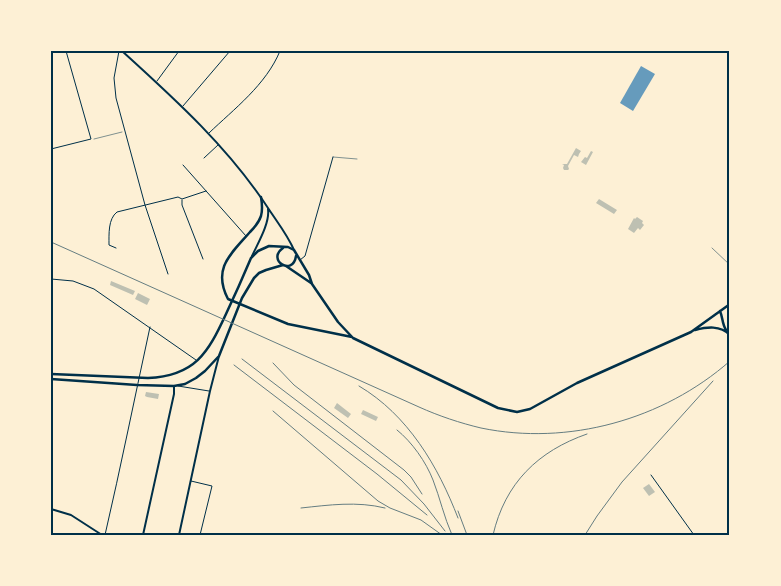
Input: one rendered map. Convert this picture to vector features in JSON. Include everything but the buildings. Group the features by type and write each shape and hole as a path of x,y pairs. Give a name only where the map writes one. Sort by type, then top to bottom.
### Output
{"main road":[{"path":"261,197 263,207 258,223 226,260 222,276 223,290 228,299 288,324 353,338 498,408 517,412 530,409 582,380 702,328 719,328 730,335"},
{"path":"51,374 162,377 186,369 204,354 216,336 252,258 258,251 275,246 288,247 295,251 312,284 342,327 353,338"},
{"path":"284,247 278,252 277,256 280,263 312,284"},
{"path":"51,379 137,385 174,386 185,384 205,371 219,356 242,298 254,278 259,273 273,267 289,266 296,259 295,251"},
{"path":"691,332 730,304"},
{"path":"720,311 722,325 726,332"}],"street":[{"path":"51,149 91,139 66,51"},
{"path":"168,274 145,205 116,98 114,78 120,51 183,107 246,176 295,251"},
{"path":"156,82 179,51"},
{"path":"183,107 230,51"},
{"path":"209,134 254,90 276,62 280,51"},
{"path":"204,158 218,145"},
{"path":"300,260 305,256 334,157"},
{"path":"183,165 246,236"},
{"path":"116,248 109,245 112,216 117,212 178,197 182,199 206,191"},
{"path":"182,199 182,205 203,258"},
{"path":"252,258 268,215 267,206"},
{"path":"51,279 73,281 94,289 197,361"},
{"path":"51,509 71,515 103,535 115,492 150,327"},
{"path":"179,535 219,356"},
{"path":"143,535 174,394 174,386 210,391"},
{"path":"651,475 694,535"},
{"path":"191,481 212,486 200,535"}],"lane":[{"path":"334,157 356,159"},
{"path":"712,248 730,265"}],"path":[{"path":"91,139 124,131"}],"water":[{"path":"641,66 655,74 633,111 620,103"}],"railway":[{"path":"51,242 427,410 481,428 514,433 547,433 580,430 613,423 645,413 675,399 704,382 730,361"},
{"path":"242,359 401,480 424,504 445,531"},
{"path":"273,363 294,385 404,470 422,494"},
{"path":"234,365 377,474 427,515"},
{"path":"585,535 622,482 713,381"},
{"path":"359,386 377,398 407,427 431,461 458,518"},
{"path":"273,411 378,501 390,508 421,520 442,535"},
{"path":"397,430 413,446 427,466 452,535"},
{"path":"493,535 498,516 506,500 526,471 553,450 587,434"},
{"path":"301,508 354,504 385,508"},
{"path":"458,511 467,535"}]}
